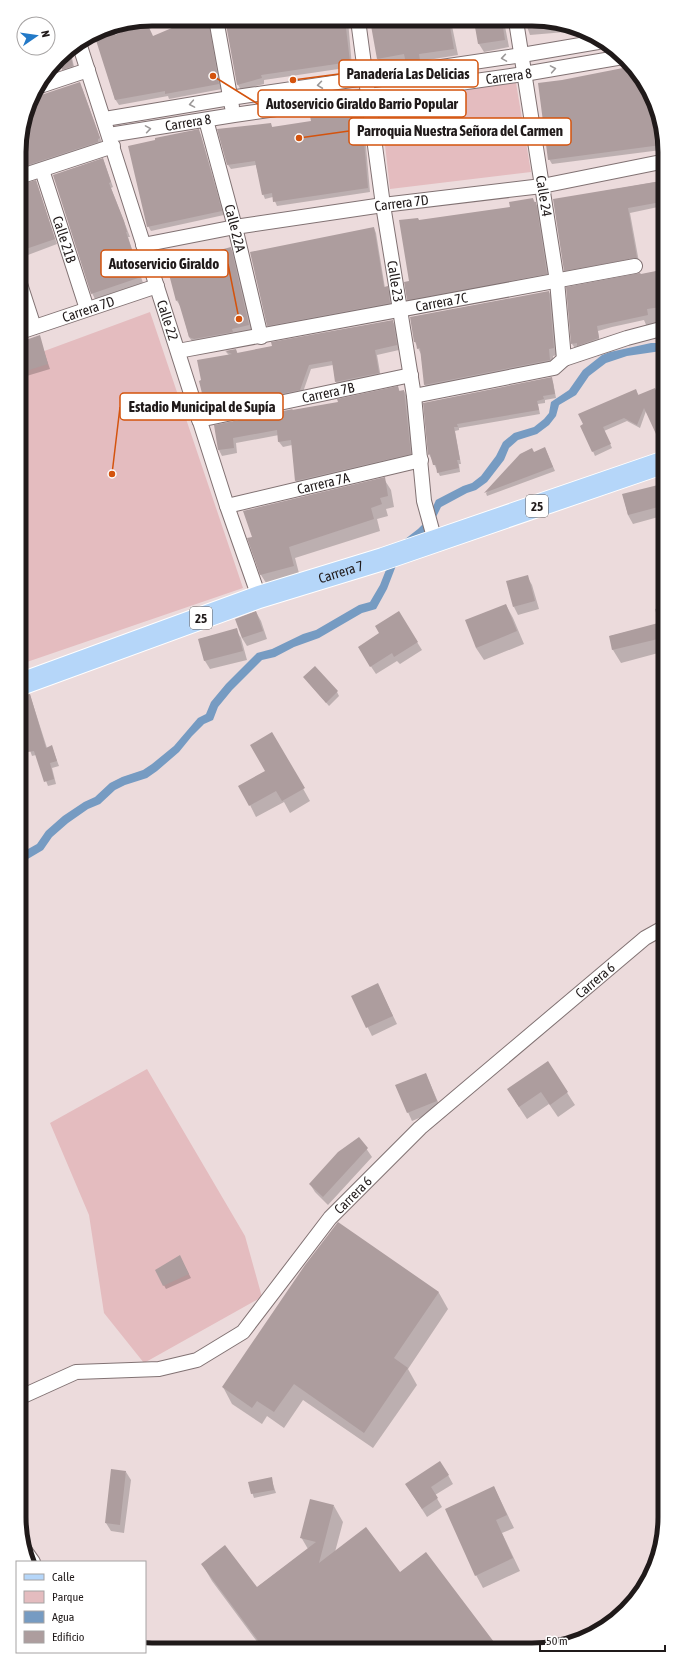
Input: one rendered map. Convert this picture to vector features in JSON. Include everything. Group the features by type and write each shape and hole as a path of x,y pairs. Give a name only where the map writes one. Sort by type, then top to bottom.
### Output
{"main road":[{"name":"Carrera 7","path":"26,682 259,597 413,549 434,535 658,464"}],"street":[{"path":"217,26 234,115"},
{"name":"Calle 23","path":"359,26 384,205 414,396 424,501 434,535"},
{"name":"Calle 24","path":"517,26 557,281 559,363"},
{"name":"Carrera 8","path":"105,119 230,98 366,79 594,43"},
{"name":"Calle 22","path":"81,48 105,119 143,245 199,420 259,597"},
{"name":"Carrera 8","path":"26,175 42,170 111,140 206,120 524,74 616,58"},
{"path":"47,84 88,70"},
{"name":"Calle 22A","path":"206,120 235,227 261,337"},
{"name":"Carrera 7D","path":"143,245 235,227 384,205 542,186 658,163"},
{"name":"Calle 21B","path":"42,170 87,309"},
{"name":"Carrera 7C","path":"178,351 261,337 400,309 635,266"},
{"name":"Carrera 7D","path":"26,330 157,286"},
{"path":"26,302 34,327"},
{"path":"414,396 559,363 627,338 658,330"},
{"name":"Carrera 7B","path":"199,420 411,375"},
{"name":"Carrera 7A","path":"227,506 420,460"},
{"name":"Carrera 6","path":"26,1395 76,1372 159,1369 197,1360 243,1332 330,1218 420,1128 645,938 658,931"}],"green space":[{"path":"516,83 531,172 390,189 380,101"},
{"path":"150,312 243,588 26,662 26,358"},
{"path":"147,1069 245,1236 262,1297 144,1363 104,1313 89,1215 50,1123"}],"water":[{"path":"651,343 658,343 658,351 627,356 606,363 589,376 576,395 559,405 556,416 549,425 537,434 518,440 509,448 504,460 487,482 476,490 467,493 441,507 431,527 397,563 387,589 376,609 362,613 319,638 294,647 275,657 262,660 232,690 218,707 213,720 204,724 179,752 157,771 147,778 115,790 100,804 88,809 68,823 52,837 43,850 26,860 26,850 37,844 46,831 63,816 84,802 95,797 110,783 143,770 174,746 198,718 206,714 211,702 226,684 257,653 272,649 303,634 316,630 359,605 370,602 380,585 395,547 427,520 436,500 472,483 481,476 496,456 503,442 514,433 534,427 544,419 549,413 551,402 569,390 583,370 602,355"}],"building":[{"path":"148,26 153,36 177,26 209,26 219,84 165,94 165,91 115,100 96,40 114,32 115,35 136,27"},
{"path":"226,26 346,26 350,62 261,75 262,78 237,85"},
{"path":"371,26 450,26 454,49 419,54 420,61 406,64 404,54 377,59"},
{"path":"475,26 503,26 505,40 478,44"},
{"path":"71,56 73,66 62,70 62,64"},
{"path":"625,67 637,82 645,96 654,120 658,145 548,160 538,83 562,80"},
{"path":"80,82 100,138 98,139 98,142 26,166 26,144 30,120 39,96"},
{"path":"361,106 368,188 273,202 272,193 262,195 255,161 227,165 217,129 271,123 272,127 311,121 310,116"},
{"path":"199,129 222,211 147,227 128,146 155,140 155,138"},
{"path":"103,158 111,182 109,183 124,221 126,232 141,277 91,294 53,175"},
{"path":"36,180 55,239 26,249 26,183"},
{"path":"658,182 658,203 628,208 637,258 564,271 553,199"},
{"path":"533,198 534,202 536,202 547,274 407,300 404,282 409,281 399,220 418,218 419,220 510,207 509,202"},
{"path":"374,227 384,287 388,286 390,303 267,326 250,252"},
{"path":"231,247 249,325 232,329 233,332 194,339 189,337 178,300 176,301 165,259 188,253 190,258"},
{"path":"658,271 658,307 647,309 648,315 597,326 599,338 577,346 577,343 571,344 566,287"},
{"path":"549,291 554,348 549,349 550,360 424,385 420,348 417,349 416,342 414,342 410,317"},
{"path":"393,320 397,345 375,350 379,373 335,382 332,361 309,365 300,390 206,410 199,381 201,380 197,360 232,354 225,351 236,349 237,353 272,346 271,342"},
{"path":"40,335 48,364 26,371 26,340"},
{"path":"552,377 555,394 543,396 544,399 537,401 539,410 457,424 458,427 454,427 460,460 457,460 459,468 437,473 436,465 433,465 430,454 428,455 423,403"},
{"path":"398,386 399,391 404,390 411,454 295,481 291,440 278,442 277,430 233,438 234,448 218,450 214,425 293,409 292,410 338,402 337,399"},
{"path":"655,388 658,395 658,438 644,408 637,425 624,418 603,427 611,444 592,452 580,426 583,424 578,414 636,389 638,395"},
{"path":"545,447 553,467 484,493 520,454 532,448 534,452"},
{"path":"385,477 388,496 380,498 382,504 371,508 374,519 289,547 294,566 260,575 247,538 252,537 243,511"},
{"path":"658,485 658,507 628,515 622,494"},
{"path":"528,575 535,601 513,607 506,581"},
{"path":"506,604 517,631 476,648 465,620"},
{"path":"256,611 263,631 242,638 235,619"},
{"path":"399,611 418,642 394,657 392,653 370,667 358,647 379,633 375,626"},
{"path":"658,623 658,639 612,650 609,636"},
{"path":"237,628 243,651 204,661 198,639"},
{"path":"315,666 338,691 326,703 303,677"},
{"path":"30,694 46,748 52,745 57,761 50,763 54,779 44,782 34,751 28,752 26,745 26,695"},
{"path":"272,732 305,788 282,801 276,791 249,806 238,786 265,771 250,745"},
{"path":"378,983 393,1016 366,1028 351,996"},
{"path":"548,1061 568,1092 550,1105 541,1092 519,1107 507,1089"},
{"path":"426,1073 437,1101 407,1113 395,1085"},
{"path":"359,1137 368,1148 323,1197 309,1184 338,1152"},
{"path":"338,1222 439,1292 394,1358 408,1368 364,1433 294,1384 274,1412 257,1401 252,1408 222,1387 305,1265"},
{"path":"180,1255 189,1274 163,1286 155,1270"},
{"path":"440,1461 449,1475 431,1487 438,1498 422,1509 405,1484"},
{"path":"111,1469 126,1471 120,1525 105,1523"},
{"path":"272,1477 274,1490 251,1494 248,1482"},
{"path":"494,1486 507,1515 496,1520 513,1558 475,1576 445,1509"},
{"path":"310,1499 334,1505 319,1563 366,1527 400,1572 426,1552 495,1643 260,1643 201,1564 225,1545 257,1587 316,1542 300,1538"}],"place":[{"name":"Autoservicio Giraldo Barrio Popular","path":"213,76"},
{"name":"Panadería Las Delicias","path":"293,80"},
{"name":"Parroquia Nuestra Señora del Carmen","path":"299,138"},
{"name":"Autoservicio Giraldo","path":"239,319"},
{"name":"Estadio Municipal de Supía","path":"112,474"}]}
